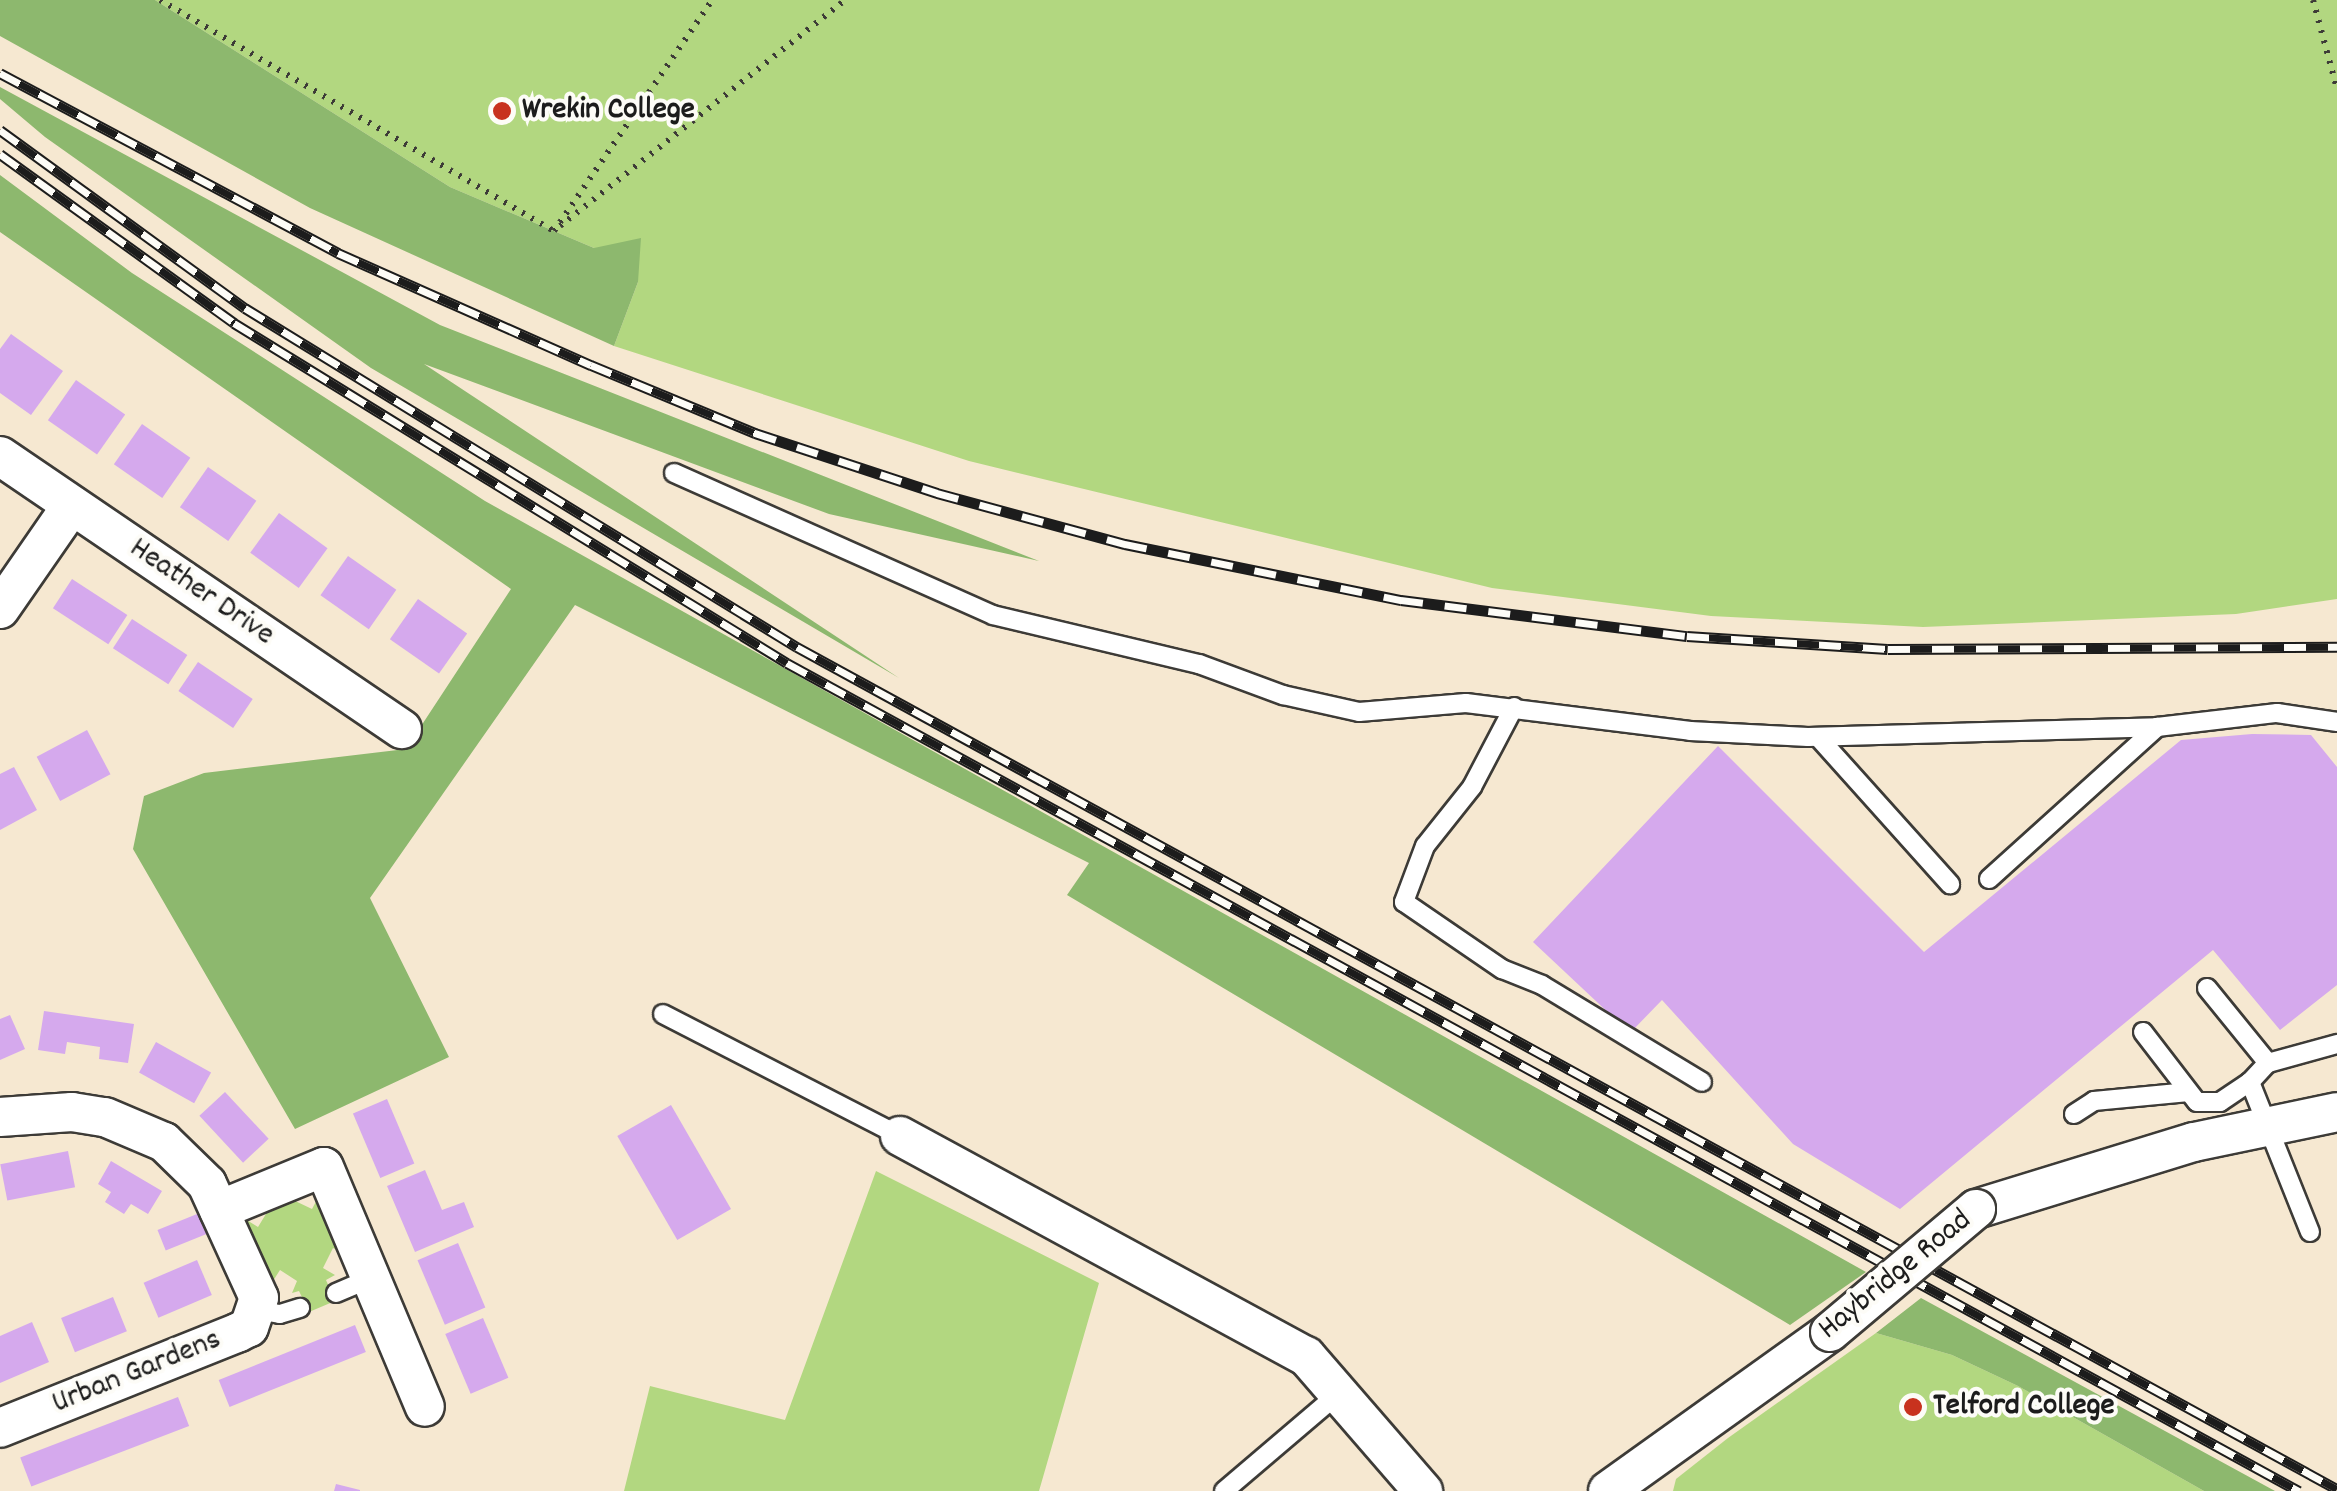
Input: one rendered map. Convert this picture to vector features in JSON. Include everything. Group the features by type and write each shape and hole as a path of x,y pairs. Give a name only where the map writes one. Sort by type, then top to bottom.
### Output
{"street":[{"name":"Heather Drive","path":"0,456 402,729"},
{"path":"0,609 72,506"},
{"name":"Urban Gardens","path":"0,1117 72,1112 143,1132 196,1168 258,1298 249,1326 237,1333 0,1428"},
{"name":"Haybridge Road","path":"1608,1491 1830,1332 1976,1209 2262,1126 2337,1112"},
{"path":"900,1136 1306,1356 1414,1488"},
{"path":"219,1210 324,1166 425,1408"}],"lane":[{"path":"674,473 993,616 1198,664 1283,695 1360,712 1466,703 1690,731 1818,737 2157,727 2277,713 2337,722"},
{"path":"1514,707 1472,787 1424,846 1404,902 1502,969 1542,985 1702,1082"},
{"path":"1989,879 2157,727"},
{"path":"1818,737 1950,884"},
{"path":"2208,988 2268,1063"},
{"path":"663,1014 900,1136"},
{"path":"2143,1032 2197,1102 2220,1102 2250,1082 2268,1063 2337,1044"},
{"path":"2250,1082 2262,1126 2310,1232"},
{"path":"2074,1114 2094,1101 2189,1092"},
{"path":"336,1293 371,1278"},
{"path":"257,1310 300,1308"},
{"path":"1224,1491 1338,1394"}],"path":[{"path":"160,0 554,231"},
{"path":"554,231 712,0"},
{"path":"554,231 846,0"},
{"path":"2313,0 2337,89"}],"green space":[{"path":"0,0 155,0 450,187 594,248 641,238 638,282 614,346 310,208 0,36"},
{"path":"155,0 2337,0 2337,599 2236,614 1923,627 1711,616 1492,588 969,461 614,346 638,282 594,248 450,187"},
{"path":"0,87 440,325 1039,561 829,514 424,364 899,678 371,368 45,137 0,99"},
{"path":"0,175 132,273 485,501 1866,1272 1790,1325 1067,895 1089,863 575,605 370,898 449,1057 295,1129 133,849 144,796 204,773 406,749 511,589 0,232"},
{"path":"876,1171 1099,1283 1039,1491 624,1491 650,1386 785,1420"},
{"path":"320,1194 344,1254 333,1248 323,1268 335,1275 326,1280 335,1301 309,1312 299,1291 292,1293 297,1281 280,1270 271,1284 245,1219 258,1227 269,1209 291,1199 312,1209"},
{"path":"1921,1298 2275,1491 2204,1491 2018,1386 1952,1355 1876,1333"},
{"name":"Telford College","path":"1876,1333 1952,1355 2018,1386 2204,1491 1673,1491 1676,1479 1728,1438"}],"building":[{"path":"11,334 63,371 31,415 0,393 0,349"},
{"path":"76,380 125,414 97,455 48,420"},
{"path":"142,424 190,458 162,498 114,464"},
{"path":"208,467 256,501 228,541 180,507"},
{"path":"279,513 328,548 299,588 250,553"},
{"path":"348,556 396,590 369,629 320,595"},
{"path":"72,579 127,615 108,644 53,608"},
{"path":"418,599 467,633 439,674 390,639"},
{"path":"132,619 187,655 168,684 113,648"},
{"path":"198,662 253,699 233,728 178,691"},
{"path":"87,730 110,774 60,801 37,757"},
{"path":"2252,734 2311,735 2337,767 2337,985 2280,1030 2213,950 1900,1209 1793,1144 1662,1000 1630,1033 1533,942 1718,746 1924,952 2181,740"},
{"path":"14,767 37,810 0,830 0,774"},
{"path":"44,1011 134,1024 128,1063 99,1059 100,1047 67,1042 65,1054 38,1050"},
{"path":"10,1015 25,1049 0,1060 0,1019"},
{"path":"156,1042 211,1073 194,1103 139,1073"},
{"path":"225,1092 269,1139 243,1163 199,1116"},
{"path":"387,1099 414,1163 380,1178 353,1113"},
{"path":"671,1105 731,1209 677,1240 617,1136"},
{"path":"68,1151 75,1187 7,1200 0,1164"},
{"path":"111,1161 162,1191 148,1214 131,1204 124,1214 105,1202 111,1192 98,1184"},
{"path":"425,1170 442,1210 464,1202 474,1227 415,1252 387,1186"},
{"path":"202,1212 210,1232 166,1250 157,1230"},
{"path":"458,1243 485,1307 445,1325 417,1260"},
{"path":"197,1260 212,1295 158,1318 144,1283"},
{"path":"113,1297 127,1331 75,1352 61,1318"},
{"path":"483,1318 508,1378 471,1394 445,1334"},
{"path":"32,1322 49,1362 0,1383 0,1336"},
{"path":"355,1325 366,1352 230,1407 219,1380"},
{"path":"178,1397 189,1426 31,1487 20,1458"},
{"path":"336,1484 360,1490 360,1491 334,1491"}],"railway":[{"path":"0,73 338,253 591,365 755,433 937,493 1125,544 1401,600 1687,636 1888,649 2337,647"},
{"path":"0,130 245,308 797,647 2337,1489"},
{"path":"0,154 234,323 787,663 2299,1491"}],"place":[{"name":"Wrekin College","path":"502,111"},
{"name":"Telford College","path":"1913,1407"}]}
